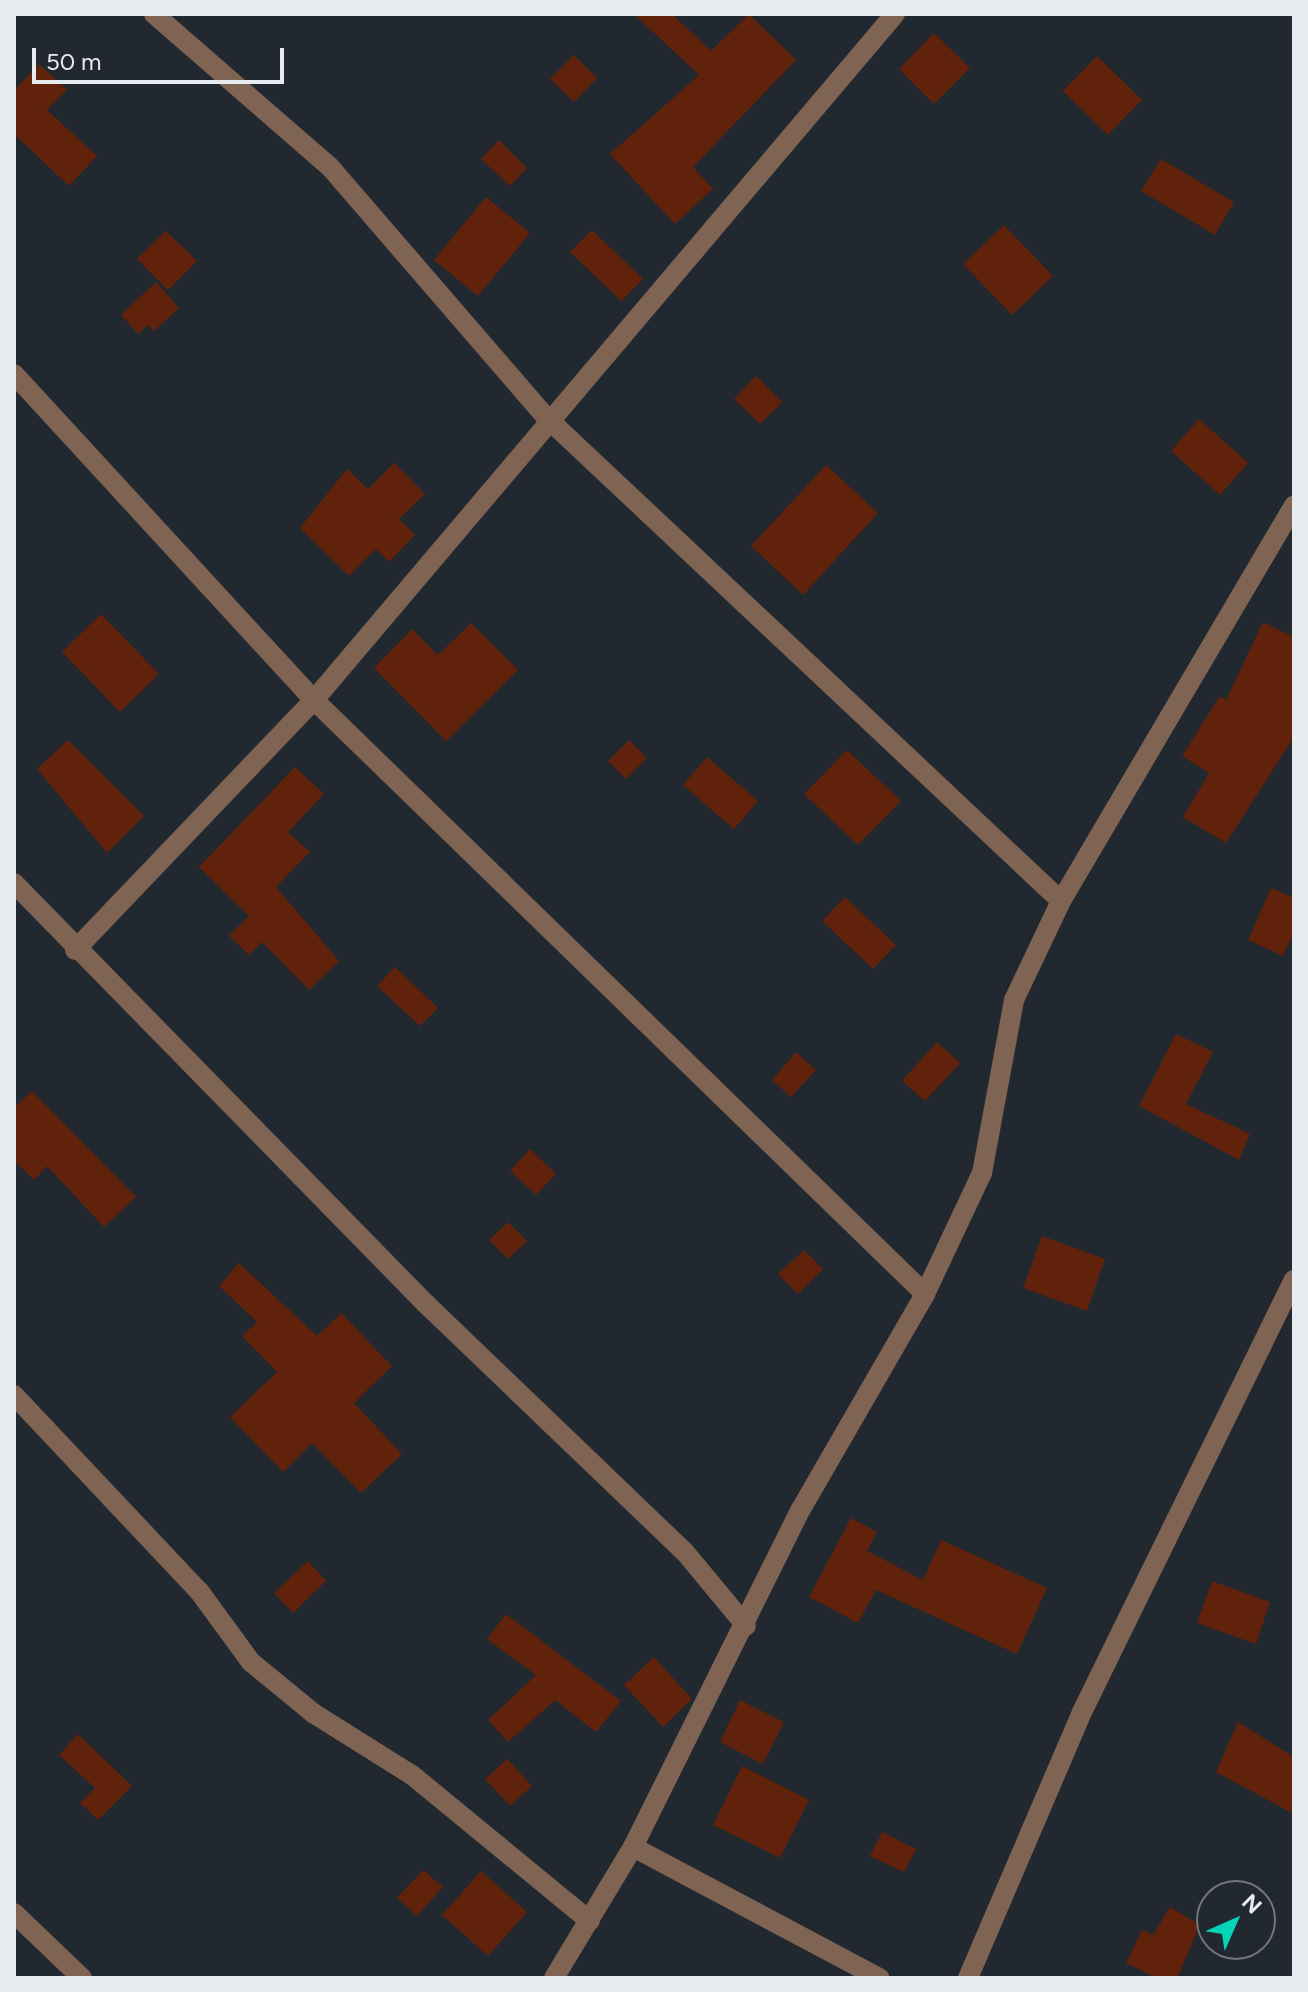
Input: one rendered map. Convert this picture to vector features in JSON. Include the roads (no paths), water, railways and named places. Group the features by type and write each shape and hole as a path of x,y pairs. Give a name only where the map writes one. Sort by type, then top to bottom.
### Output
{"street":[{"path":"154,14 330,167 547,418 1061,901"},
{"path":"75,950 314,700 547,418 895,14"},
{"path":"14,374 314,700 925,1294"},
{"path":"554,1978 633,1847 746,1626 801,1509 925,1294 982,1173 1014,1000 1061,901 1294,505"},
{"path":"14,883 75,950 684,1551 746,1626"},
{"path":"968,1978 1082,1712 1294,1280"},
{"path":"14,1395 199,1591 251,1662 313,1713 412,1775 590,1921"},
{"path":"633,1847 879,1978"},
{"path":"14,1913 82,1978"}]}
